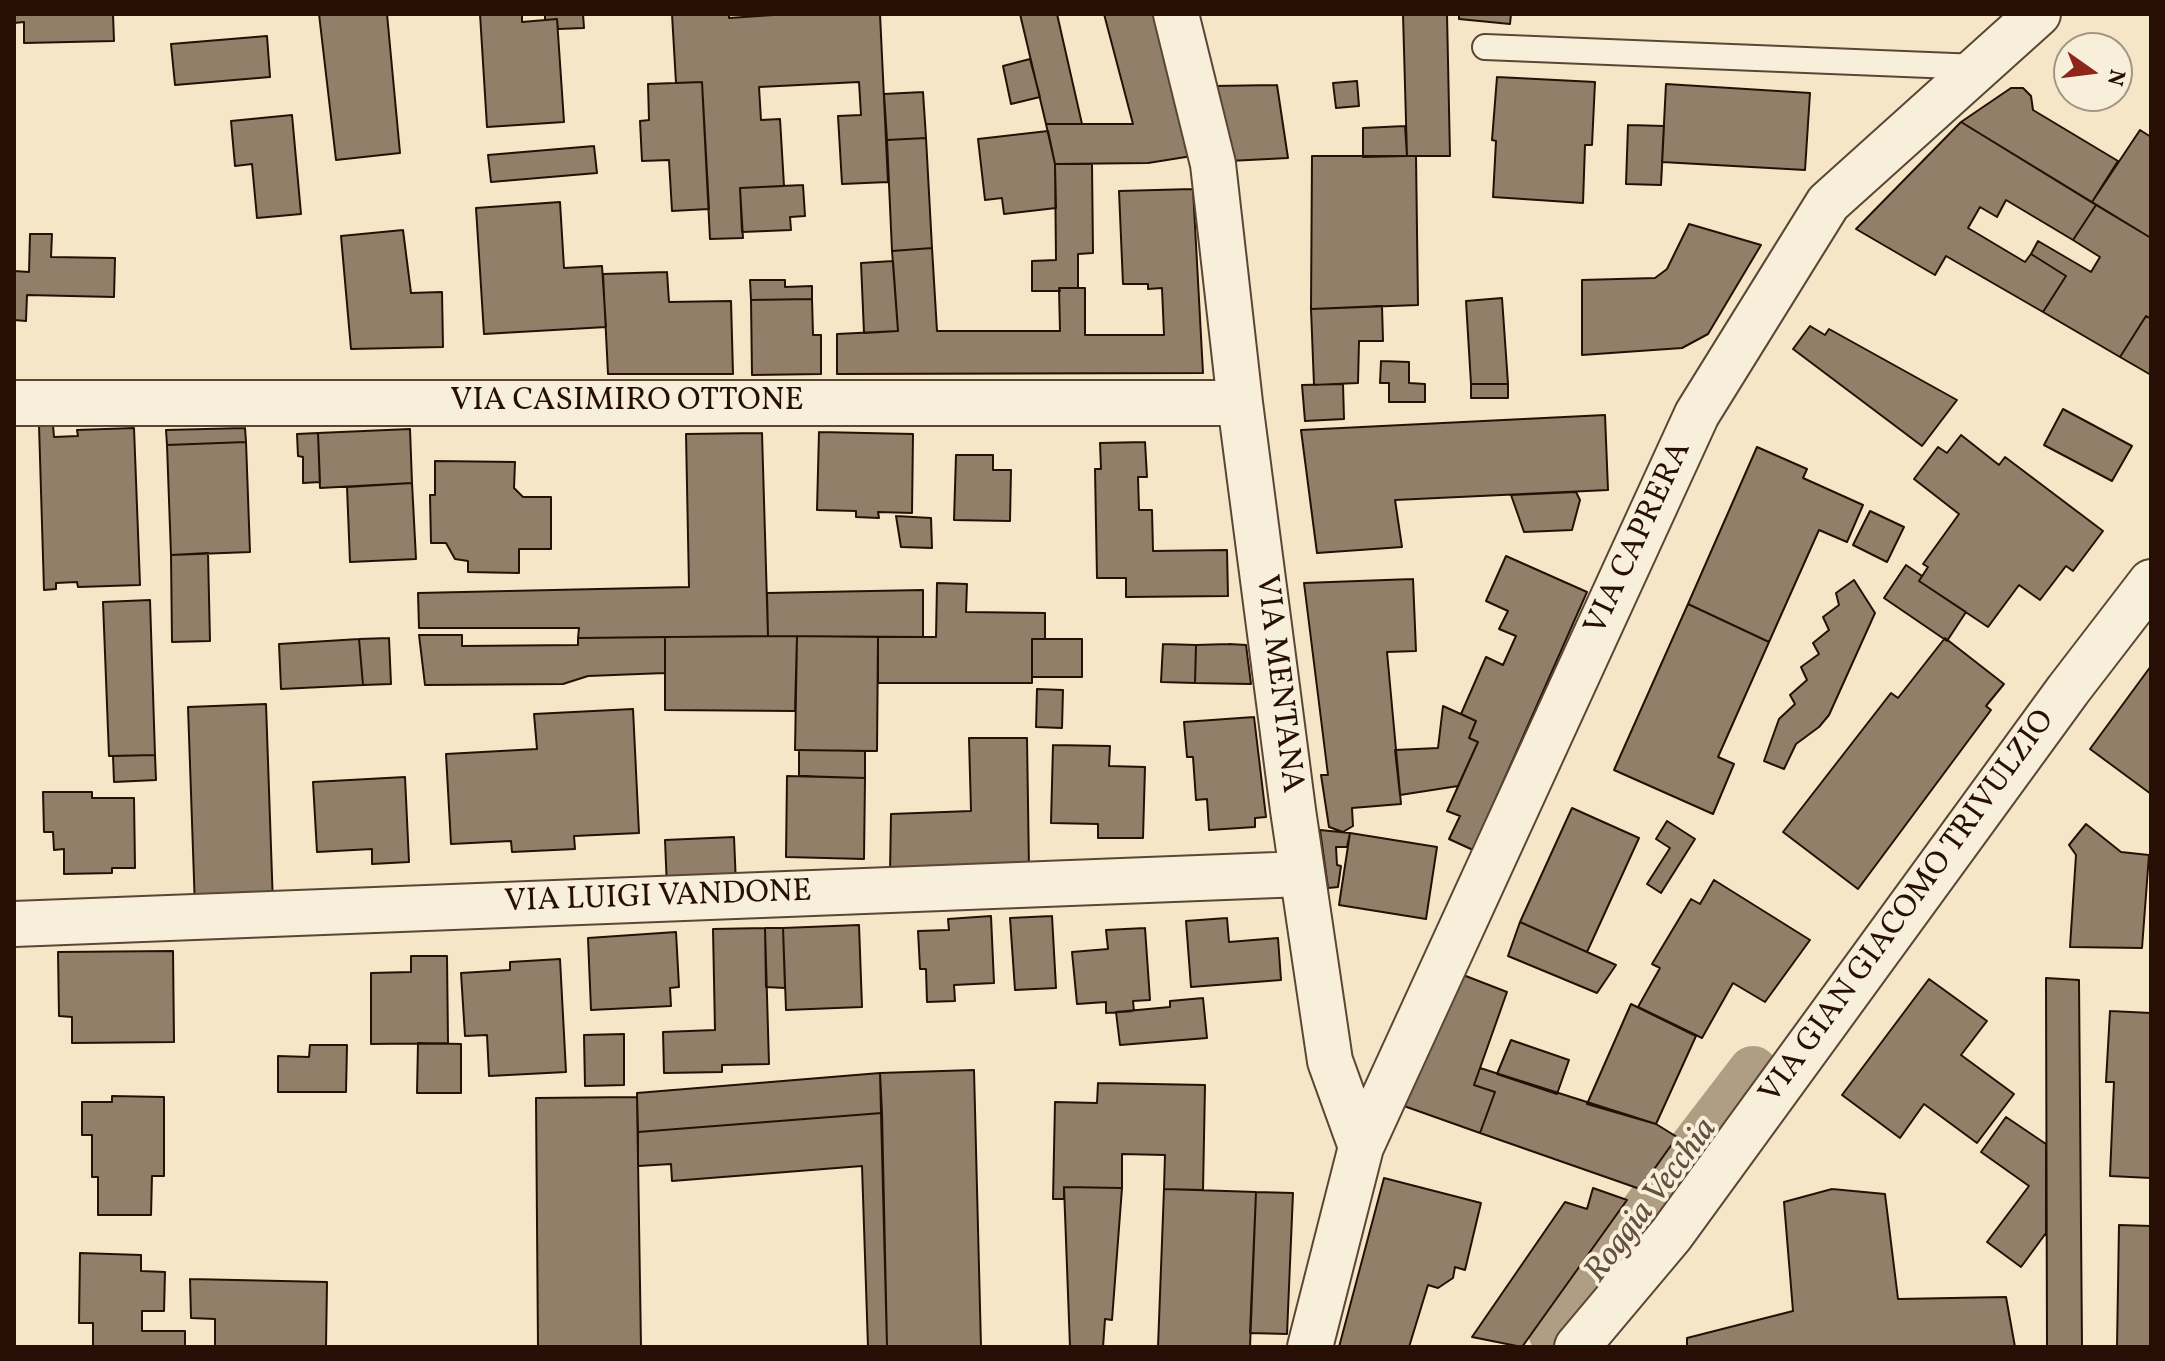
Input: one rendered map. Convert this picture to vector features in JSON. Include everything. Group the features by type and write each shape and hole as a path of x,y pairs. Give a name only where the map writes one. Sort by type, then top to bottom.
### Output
{"street":[{"name":"VIA MENTANA","path":"1176,14 1213,164 1240,403 1302,874 1330,1061 1361,1147"},
{"name":"VIA CAPRERA","path":"1361,1147 1697,414 1828,203 2038,14"},
{"name":"VIA CASIMIRO OTTONE","path":"14,403 1240,403"},
{"name":"VIA GIAN GIACOMO TRIVULZIO","path":"1577,1347 1671,1235 2068,690 2151,582"},
{"name":"VIA LUIGI VANDONE","path":"14,924 1302,874"},
{"path":"1310,1347 1361,1147"}],"lane":[{"path":"1485,47 1980,67"}],"building":[{"path":"14,14 113,14 114,41 24,43 24,22 14,23"},
{"path":"319,14 387,14 400,153 336,160"},
{"path":"480,14 522,14 522,22 557,19 564,122 487,127"},
{"path":"545,14 583,14 584,28 558,29 557,19 545,20"},
{"path":"672,14 729,14 729,18 788,14 880,14 888,182 842,184 838,116 861,115 859,82 759,87 761,120 780,119 784,186 740,188 743,238 710,239 702,82 676,83"},
{"path":"1020,14 1057,14 1082,124 1046,124"},
{"path":"1104,14 1156,14 1192,156 1148,163 1055,164 1046,124 1133,124"},
{"path":"1403,14 1447,14 1450,156 1407,156"},
{"path":"1459,14 1511,14 1510,24 1459,19"},
{"path":"267,36 270,77 175,85 171,44"},
{"path":"1030,59 1040,97 1011,104 1003,66"},
{"path":"1497,77 1595,82 1592,145 1585,145 1583,203 1493,197 1496,141 1492,140"},
{"path":"1357,81 1359,106 1336,108 1333,83"},
{"path":"702,82 709,209 672,211 669,160 642,161 640,121 649,120 648,84"},
{"path":"1666,84 1810,93 1805,170 1662,162"},
{"path":"1277,85 1288,158 1229,161 1213,86"},
{"path":"2011,88 2023,88 2031,96 2033,110 2118,161 2092,202 1961,122"},
{"path":"923,92 926,138 887,140 884,94"},
{"path":"292,115 301,214 257,218 252,164 235,166 231,121"},
{"path":"1961,122 2096,205 2073,240 2006,200 1997,217 1980,207 1968,228 2025,262 2031,254 2066,276 2043,312 1946,256 1935,275 1856,229"},
{"path":"1628,125 1664,126 1661,185 1626,184"},
{"path":"1405,126 1407,156 1363,157 1363,128"},
{"path":"2140,130 2151,137 2151,238 2092,202"},
{"path":"1048,131 1055,164 1056,208 1004,214 1002,198 985,200 978,139"},
{"path":"926,138 932,248 892,251 887,140"},
{"path":"594,146 597,173 491,182 488,155"},
{"path":"1312,156 1416,156 1418,305 1311,309"},
{"path":"1055,164 1092,164 1093,253 1078,254 1078,288 1032,291 1032,261 1056,260"},
{"path":"803,185 805,216 790,217 791,230 742,232 740,188"},
{"path":"1193,189 1203,373 837,374 837,334 898,331 892,251 932,248 937,331 1060,331 1059,288 1085,288 1085,335 1164,335 1162,288 1148,289 1148,284 1123,284 1119,191"},
{"path":"560,202 564,268 602,266 606,327 484,334 476,208"},
{"path":"2096,205 2151,238 2151,319 2146,316 2120,357 2043,312 2066,276 2031,254 2038,241 2091,272 2100,257 2073,240"},
{"path":"1689,224 1761,245 1708,334 1682,348 1582,355 1582,280 1655,278 1667,269"},
{"path":"403,230 411,293 442,292 443,347 351,349 341,236"},
{"path":"30,234 52,234 51,257 115,258 114,297 27,295 26,321 14,320 14,271 29,272"},
{"path":"893,261 898,331 864,333 861,263"},
{"path":"667,272 669,302 731,301 733,374 608,374 603,274"},
{"path":"750,280 785,280 785,287 812,286 812,299 751,300"},
{"path":"1502,298 1508,384 1471,384 1466,301"},
{"path":"812,299 813,335 821,335 821,374 752,375 751,300"},
{"path":"1382,306 1383,341 1359,341 1358,383 1314,385 1311,309"},
{"path":"2146,316 2151,319 2151,375 2120,357"},
{"path":"1810,326 1825,335 1829,329 1957,400 1922,446 1793,349"},
{"path":"1381,361 1409,362 1409,383 1425,384 1425,402 1389,402 1389,383 1380,383"},
{"path":"1343,384 1344,419 1305,421 1302,385"},
{"path":"1471,384 1508,384 1508,398 1471,398"},
{"path":"2063,409 2132,446 2112,481 2044,445"},
{"path":"1605,415 1608,490 1395,500 1402,547 1317,553 1301,430"},
{"path":"39,425 53,425 54,437 78,436 77,430 134,428 140,585 78,587 77,582 56,583 56,589 44,590"},
{"path":"245,428 246,442 167,445 166,430"},
{"path":"410,429 412,483 320,488 318,433"},
{"path":"819,432 913,434 912,513 878,512 879,518 856,517 856,511 817,510"},
{"path":"318,433 320,482 303,483 303,457 298,456 297,434"},
{"path":"762,433 768,636 578,638 579,628 419,628 418,593 689,587 686,434"},
{"path":"1961,435 1999,465 2005,457 2103,531 2073,571 2066,566 2040,600 2019,585 1988,627 1919,581 1928,567 1923,564 1959,514 1914,479 1938,447 1947,453"},
{"path":"246,442 250,552 171,555 167,445"},
{"path":"1145,442 1147,477 1138,477 1139,510 1152,510 1153,551 1227,550 1228,596 1126,597 1126,578 1097,578 1095,469 1101,469 1100,443"},
{"path":"1757,447 1807,469 1803,478 1863,505 1847,542 1819,530 1769,642 1688,604"},
{"path":"956,455 993,455 993,470 1011,470 1010,521 954,520"},
{"path":"435,461 515,462 514,488 523,497 551,497 551,549 519,549 519,573 468,572 468,561 455,559 446,543 431,543 430,495 435,495"},
{"path":"412,483 416,559 350,562 347,487"},
{"path":"1576,492 1580,500 1572,530 1524,532 1511,495"},
{"path":"1870,511 1904,527 1887,562 1853,545"},
{"path":"896,516 931,518 932,548 901,547"},
{"path":"208,553 210,641 172,642 171,555"},
{"path":"1506,556 1587,592 1473,850 1449,839 1460,816 1447,811 1478,742 1469,738 1476,721 1461,714 1486,657 1503,665 1516,636 1499,629 1508,611 1486,601"},
{"path":"1906,565 1922,576 1919,581 1966,612 1947,641 1884,598"},
{"path":"1413,579 1416,651 1387,652 1401,804 1352,808 1353,826 1343,832 1329,827 1321,775 1328,775 1304,583"},
{"path":"1854,580 1875,613 1829,715 1819,727 1796,744 1784,769 1764,761 1779,719 1795,704 1790,695 1807,680 1801,667 1819,654 1813,643 1829,630 1823,617 1839,605 1836,593"},
{"path":"937,583 967,584 966,612 1045,613 1045,639 1032,639 1032,683 878,683 878,637 936,637"},
{"path":"923,590 923,637 768,636 767,593"},
{"path":"150,600 155,755 109,756 103,602"},
{"path":"1688,604 1769,642 1718,757 1734,764 1713,814 1614,770"},
{"path":"419,635 462,635 462,646 578,645 578,638 665,637 665,673 588,676 563,684 425,685"},
{"path":"797,636 878,637 877,751 795,750"},
{"path":"797,636 795,711 665,710 665,637"},
{"path":"389,638 391,684 363,685 359,639"},
{"path":"1945,638 2004,684 1986,706 1991,710 1858,889 1783,832 1891,693 1898,698"},
{"path":"359,639 363,685 281,689 279,644"},
{"path":"1032,639 1082,639 1082,677 1032,677"},
{"path":"1163,644 1196,645 1195,683 1161,682"},
{"path":"1196,645 1246,645 1251,684 1195,683"},
{"path":"2151,666 2151,794 2090,749"},
{"path":"1037,689 1063,690 1062,728 1036,727"},
{"path":"266,704 273,905 195,908 188,707"},
{"path":"1443,706 1476,721 1469,738 1478,742 1458,786 1400,795 1395,750 1438,748"},
{"path":"633,709 639,833 574,836 575,849 512,852 511,841 451,844 446,754 537,749 534,714"},
{"path":"1254,717 1266,817 1255,818 1255,827 1209,830 1207,799 1196,800 1193,757 1187,757 1184,722"},
{"path":"969,738 1027,738 1029,869 890,873 891,814 971,811"},
{"path":"1053,745 1110,746 1109,766 1145,767 1143,838 1098,838 1098,824 1051,823"},
{"path":"799,750 865,751 865,778 799,776"},
{"path":"155,755 156,780 114,782 113,756"},
{"path":"787,776 865,778 864,859 786,857"},
{"path":"405,777 409,862 372,864 372,849 317,852 313,782"},
{"path":"43,792 92,792 92,798 134,798 135,868 112,868 112,873 64,874 64,849 54,850 53,832 44,832"},
{"path":"1572,808 1639,838 1587,952 1520,922"},
{"path":"1667,821 1695,839 1661,893 1647,884 1670,848 1656,839"},
{"path":"2086,824 2121,852 2149,855 2142,948 2070,947 2076,855 2069,845"},
{"path":"1320,830 1350,833 1347,847 1336,847 1337,865 1341,866 1338,887 1328,888"},
{"path":"1350,833 1437,847 1426,919 1339,905"},
{"path":"734,837 736,885 667,888 665,840"},
{"path":"1714,880 1810,940 1765,1002 1733,983 1702,1038 1638,1007 1660,968 1652,964 1691,899 1700,904"},
{"path":"991,916 994,983 954,985 955,1001 927,1002 926,969 920,969 918,931 949,930 948,919"},
{"path":"1052,916 1056,988 1015,990 1010,918"},
{"path":"1227,918 1229,942 1278,938 1281,980 1191,987 1186,921"},
{"path":"1520,922 1616,965 1597,993 1508,956"},
{"path":"859,925 862,1007 786,1010 783,928"},
{"path":"765,928 783,928 785,988 766,987"},
{"path":"765,928 769,1064 722,1065 722,1072 664,1073 663,1032 715,1030 713,929"},
{"path":"1145,928 1150,1000 1133,1001 1134,1011 1106,1013 1106,1002 1077,1004 1072,952 1108,949 1106,930"},
{"path":"676,932 679,987 670,988 671,1006 591,1010 588,938"},
{"path":"173,951 174,1042 72,1043 72,1017 59,1016 58,952"},
{"path":"411,956 447,956 448,1043 371,1044 371,973 411,972"},
{"path":"560,959 566,1072 489,1076 487,1035 465,1036 461,973 510,970 510,962"},
{"path":"1458,973 1507,992 1474,1085 1495,1092 1480,1133 1404,1106"},
{"path":"2046,978 2079,980 2082,1347 2047,1347"},
{"path":"1929,979 1987,1021 1961,1055 2014,1094 1977,1143 1924,1104 1900,1138 1842,1095"},
{"path":"1203,998 1207,1038 1120,1045 1116,1012 1170,1007 1170,1001"},
{"path":"1631,1004 1696,1036 1656,1124 1587,1104"},
{"path":"2110,1011 2151,1013 2151,1178 2110,1176 2114,1082 2106,1082"},
{"path":"624,1034 624,1085 585,1086 584,1035"},
{"path":"1511,1040 1569,1060 1557,1094 1497,1074"},
{"path":"418,1043 461,1044 461,1093 417,1093"},
{"path":"310,1045 347,1045 346,1092 278,1092 278,1056 309,1057"},
{"path":"1480,1068 1656,1124 1677,1137 1640,1189 1480,1133 1495,1092 1474,1085"},
{"path":"974,1070 981,1347 868,1347 887,1346 880,1073"},
{"path":"880,1073 882,1113 638,1132 637,1093"},
{"path":"1098,1083 1205,1085 1203,1190 1164,1189 1165,1155 1122,1154 1122,1188 1064,1187 1064,1199 1053,1199 1055,1102 1097,1103"},
{"path":"112,1096 164,1097 164,1176 152,1176 151,1215 98,1215 98,1177 92,1177 92,1135 82,1135 82,1102 112,1102"},
{"path":"637,1097 641,1347 538,1347 536,1098"},
{"path":"882,1113 887,1346 868,1347 862,1166 672,1181 671,1164 638,1166 638,1132"},
{"path":"2006,1117 2046,1144 2046,1233 2021,1267 1987,1242 2029,1186 1981,1152"},
{"path":"1384,1178 1481,1203 1465,1270 1455,1267 1453,1278 1438,1288 1428,1285 1409,1347 1339,1347"},
{"path":"1064,1187 1122,1188 1112,1320 1105,1319 1103,1347 1070,1347"},
{"path":"1593,1188 1627,1200 1522,1347 1472,1337 1565,1202 1587,1209"},
{"path":"1164,1189 1256,1192 1250,1347 1158,1347"},
{"path":"1832,1189 1885,1194 1898,1299 2006,1297 2015,1347 1687,1347 1687,1338 1793,1311 1784,1202"},
{"path":"1256,1192 1293,1193 1287,1334 1250,1333"},
{"path":"2119,1225 2151,1226 2151,1347 2117,1347"},
{"path":"80,1253 141,1255 141,1271 165,1272 164,1311 142,1311 142,1331 185,1331 185,1347 93,1347 93,1323 79,1323"},
{"path":"190,1279 327,1282 326,1347 215,1347 215,1319 191,1318"}],"waterway":[{"name":"Roggia Vecchia","path":"1553,1332 1753,1071"}]}
